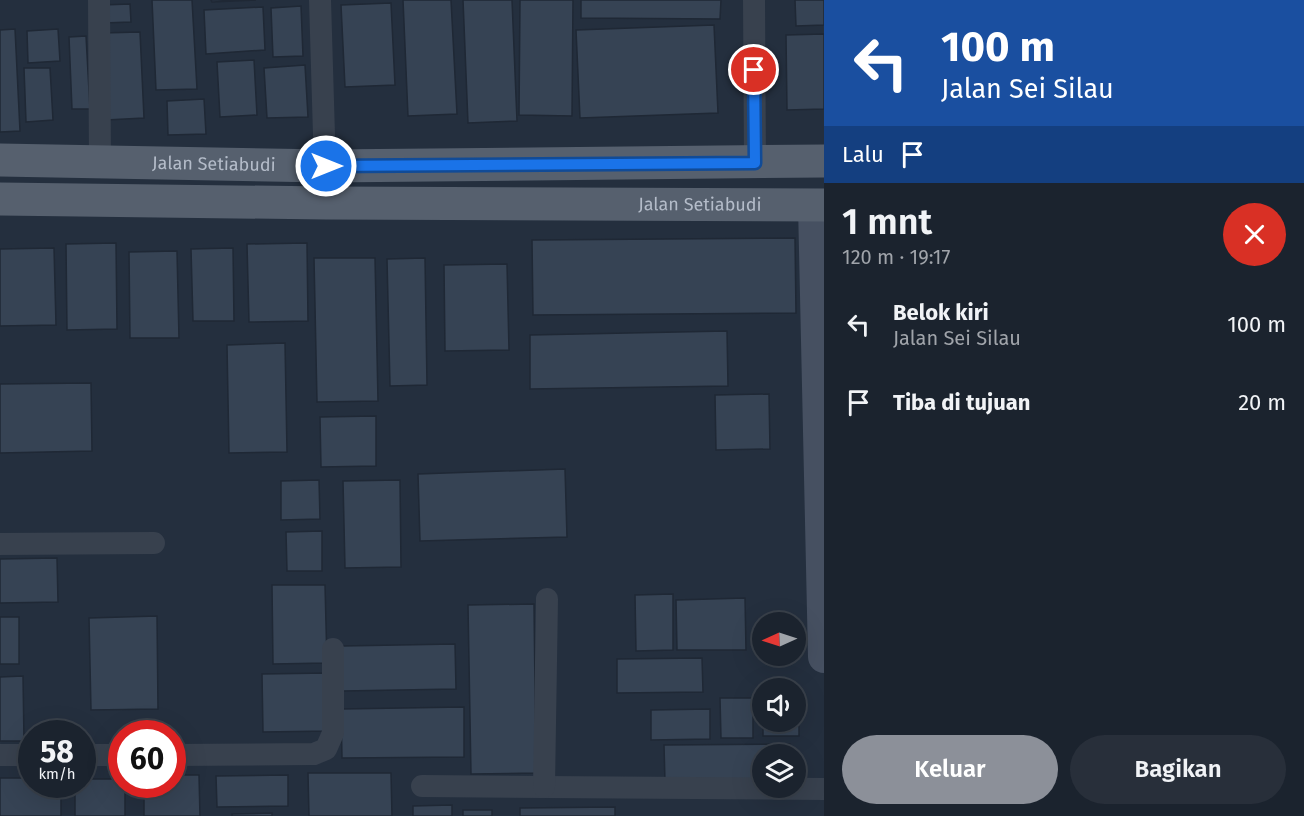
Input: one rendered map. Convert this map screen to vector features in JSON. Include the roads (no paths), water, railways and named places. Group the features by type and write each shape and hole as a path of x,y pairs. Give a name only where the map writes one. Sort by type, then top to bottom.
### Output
{"main road":[{"name":"Jalan Setiabudi","path":"0,160 326,166 824,162"},
{"name":"Jalan Setiabudi","path":"0,199 819,205"}],"street":[{"path":"99,0 100,163"},
{"path":"320,0 326,203"},
{"path":"754,0 755,163"},
{"path":"819,205 824,657"},
{"path":"0,544 154,543"},
{"path":"543,787 547,599"},
{"path":"186,755 314,754 326,749 333,733 333,649"},
{"path":"0,755 18,755"},
{"path":"422,786 824,789"}]}
